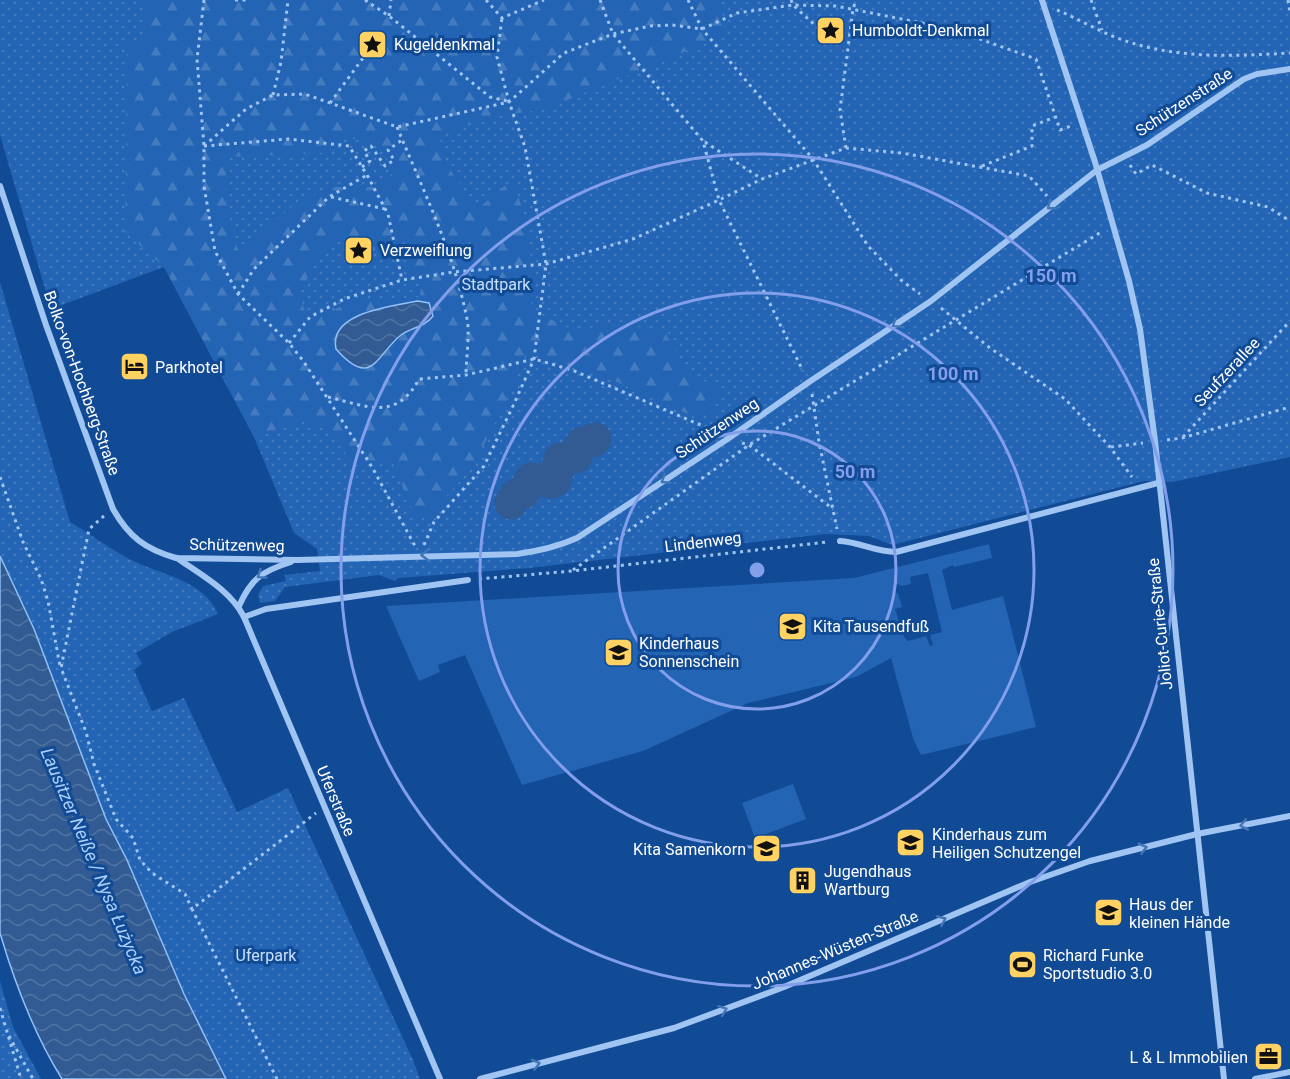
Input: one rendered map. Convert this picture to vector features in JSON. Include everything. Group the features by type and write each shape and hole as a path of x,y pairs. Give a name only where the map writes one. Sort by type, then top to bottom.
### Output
{"street":[{"name":"Joliot-Curie-Straße","path":"1043,2 1097,170 1129,281 1140,329 1155,441 1224,1079"},
{"name":"Schützenstraße","path":"1097,170 1147,145 1244,79 1257,74 1290,69"},
{"name":"Schützenweg","path":"176,558 297,560 517,554 561,545 577,537 729,438 931,301 1097,170"},
{"name":"Bolko-von-Hochberg-Straße","path":"0,186 46,325 112,509 134,539 158,553 176,558"},
{"path":"840,541 858,543 883,552 896,552 1158,483"},
{"name":"Uferstraße","path":"176,558 225,592 238,606 244,617 440,1079"},
{"name":"Schützenweg","path":"238,606 257,577 268,570 297,560"},
{"path":"244,617 266,609 468,580"},
{"name":"Johannes-Wüsten-Straße","path":"480,1079 675,1028 784,987 1059,871 1197,834 1290,816"},
{"path":"1255,1079 1290,1072"}],"path":[{"path":"204,0 197,59 204,146 204,186 215,251 238,294 289,343 326,396 372,467 420,555"},
{"path":"235,0 250,0"},
{"path":"273,95 281,62 288,0"},
{"path":"365,0 389,16 490,97 509,102"},
{"path":"389,16 391,0"},
{"path":"420,555 434,522 484,466 534,359 546,264 525,147 509,102 497,57 502,18 486,0"},
{"path":"502,18 544,0"},
{"path":"600,0 613,34 703,141 762,178"},
{"path":"688,0 702,29 813,159 868,246 902,281 957,320 990,348 1065,399 1110,447 1140,488"},
{"path":"791,0 793,5 819,29 820,38 827,44 836,42 841,35 839,26 833,21 823,23 819,29"},
{"path":"846,148 840,110 856,0"},
{"path":"1091,0 1102,30"},
{"path":"1288,0 1290,12"},
{"path":"1043,2 1128,42 1162,50 1228,57 1290,53"},
{"path":"204,146 246,109 273,95 305,94 397,127 509,102 564,52 613,34 650,26 672,25 702,29 737,13 793,5 836,6 963,33 1036,59 1060,130 1082,122"},
{"path":"371,35 378,37 382,43 381,51 374,56 366,54 362,47 364,39 371,35"},
{"path":"330,103 366,54"},
{"path":"980,167 1032,146 1032,126 1055,117"},
{"path":"397,127 454,272 468,322 465,375"},
{"path":"204,146 289,139 349,146 388,214 402,280"},
{"path":"362,167 370,161 364,151 371,146 385,166 394,160 388,150 402,140"},
{"path":"703,141 719,201 809,382 840,541"},
{"path":"289,343 310,317 344,299 402,280 454,272 546,264 633,239 719,201 762,178 846,148 902,153 1029,176 1054,205"},
{"path":"1124,155 1136,174 1152,165 1207,193 1268,207 1290,221"},
{"path":"238,294 254,269 329,197 367,175"},
{"path":"329,197 385,209"},
{"path":"572,571 749,446 1113,225"},
{"name":"Seufzerallee","path":"1182,438 1290,321"},
{"path":"326,396 378,409 398,403 411,394 419,378 465,375 534,359 572,370 749,446 833,508"},
{"path":"1110,447 1182,438 1290,407"},
{"path":"0,477 23,542 41,579 48,601 61,668 86,732 94,764 116,819 133,838 140,860 152,873 184,894 277,1079"},
{"path":"61,668 89,529 112,509"},
{"name":"Lindenweg","path":"468,580 572,571 840,541"},
{"path":"192,909 324,806"},
{"path":"0,1008 21,1079"},
{"path":"0,1020 33,1079"}],"green space":[{"name":"Stadtpark","path":"0,0 1290,0 1290,457 1172,482 1144,481 892,545 869,536 825,534 529,568 398,578 395,581 379,575 285,587 275,601 260,603 258,595 263,586 286,581 284,575 320,571 317,549 294,533 254,437 164,267 51,309 0,135"},
{"path":"144,0 721,0 725,35 545,109 497,116 439,135 446,164 478,209 513,181 528,226 532,272 531,310 573,330 611,325 663,329 685,367 721,393 714,410 699,419 615,381 527,351 510,393 473,466 429,516 415,517 393,464 355,465 328,432 307,419 254,437 164,267 125,232 127,44 146,43","holes":["344,137 377,144 385,155 392,172 383,187 332,187 298,201 239,255 225,197 227,157 326,153","343,241 366,250 404,259 421,284 420,297 356,300 324,314 304,310 300,291 325,247"]},
{"name":"Uferpark","path":"0,282 70,522 129,559 191,585 211,602 218,614 172,632 136,653 142,664 134,670 152,711 184,698 237,812 288,788 420,1079 226,1079 222,1072 184,994 127,860 106,819 34,629 0,556"},
{"path":"989,544 992,558 954,567 953,565 942,570 952,610 1003,596 1036,727 921,755 913,738 891,658 856,677 748,703 643,751 522,785 465,655 438,665 440,672 419,681 386,606 854,578","holes":["928,573 942,632 930,635 933,645 930,646 926,636 908,641 904,637 895,609 902,607 898,594 893,591 897,584 902,586 911,584 910,577"]},
{"path":"793,784 806,819 755,838 742,803"},
{"path":"0,981 13,1027 41,1079 0,1079"}],"water":[{"path":"418,301 429,303 433,316 401,335 373,365 366,368 358,367 336,349 336,337 342,327 352,319 379,309"},
{"name":"Lausitzer Neiße / Nysa Łużycka","path":"0,556 34,629 106,819 127,860 184,994 226,1079 62,1079 26,1008 0,933"}],"waterway":[{"path":"511,503 516,495 524,492 531,479 552,482 555,480 560,459 575,457 582,443 595,439"}],"place":[{"name":"Humboldt-Denkmal","path":"831,30"},
{"name":"Kugeldenkmal","path":"373,44"},
{"name":"Verzweiflung","path":"359,250"},
{"name":"Parkhotel","path":"134,367"},
{"name":"Kita Tausendfuß","path":"792,626"},
{"name":"Kinderhaus Sonnenschein","path":"618,652"},
{"name":"Kinderhaus zum Heiligen Schutzengel","path":"911,843"},
{"name":"Kita Samenkorn","path":"767,849"},
{"name":"Jugendhaus Wartburg","path":"803,880"},
{"name":"Haus der kleinen Hände","path":"1108,913"},
{"name":"Richard Funke Sportstudio 3.0","path":"1022,964"},
{"name":"L & L Immobilien","path":"1269,1057"}]}
